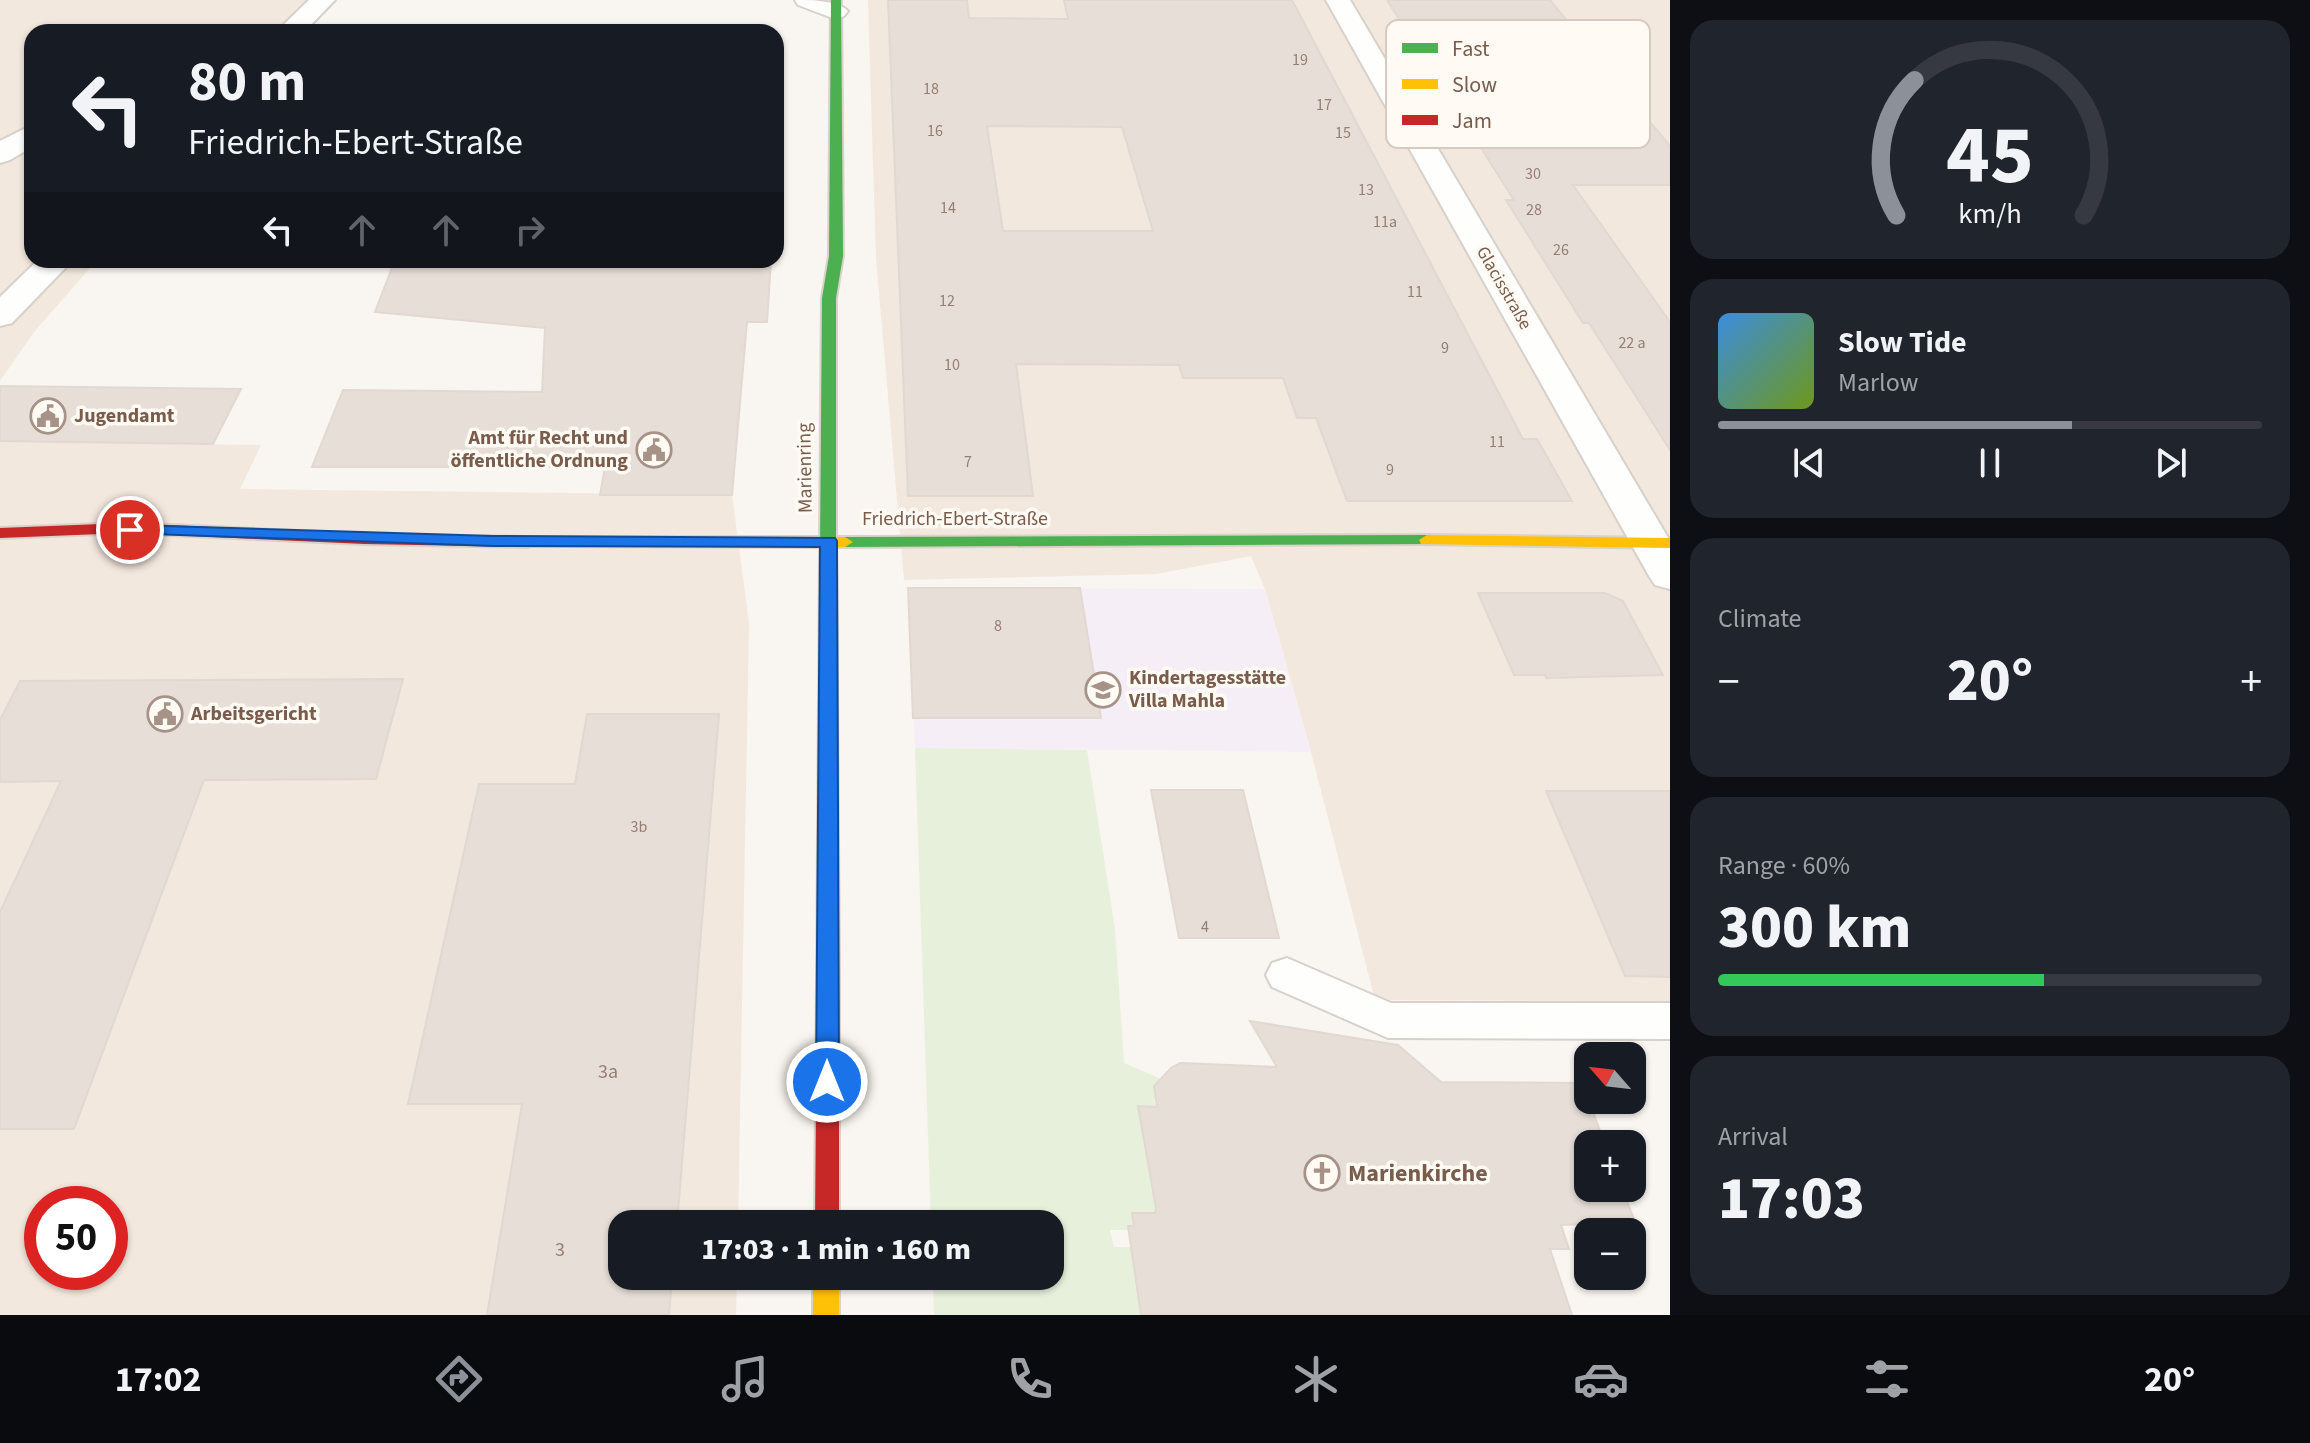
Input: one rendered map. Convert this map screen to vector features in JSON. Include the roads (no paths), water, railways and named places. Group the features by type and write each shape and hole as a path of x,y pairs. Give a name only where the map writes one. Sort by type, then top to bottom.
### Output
{"main road":[{"name":"Marienring","path":"827,1210 829,541 826,468 828,313 836,256 836,6"},
{"name":"Friedrich-Ebert-Straße","path":"0,533 210,530 356,538 1660,543"},
{"path":"826,1290 826,1315"}],"street":[{"path":"298,24 323,0"},
{"path":"807,0 836,6"},
{"name":"Glacisstraße","path":"1338,0 1386,81"},
{"path":"0,154 24,126"},
{"name":"Glacisstraße","path":"1426,148 1660,543 1670,576"},
{"path":"0,316 49,268"}],"lane":[{"path":"1287,975 1388,1020 1670,1021"}],"place":[{"name":"Jugendamt","path":"48,416"},
{"name":"Amt für Recht und öffentliche Ordnung","path":"654,450"},
{"name":"Kindertagesstätte Villa Mahla","path":"1103,690"},
{"name":"Arbeitsgericht","path":"165,714"},
{"name":"Marienkirche","path":"1322,1173"}]}
